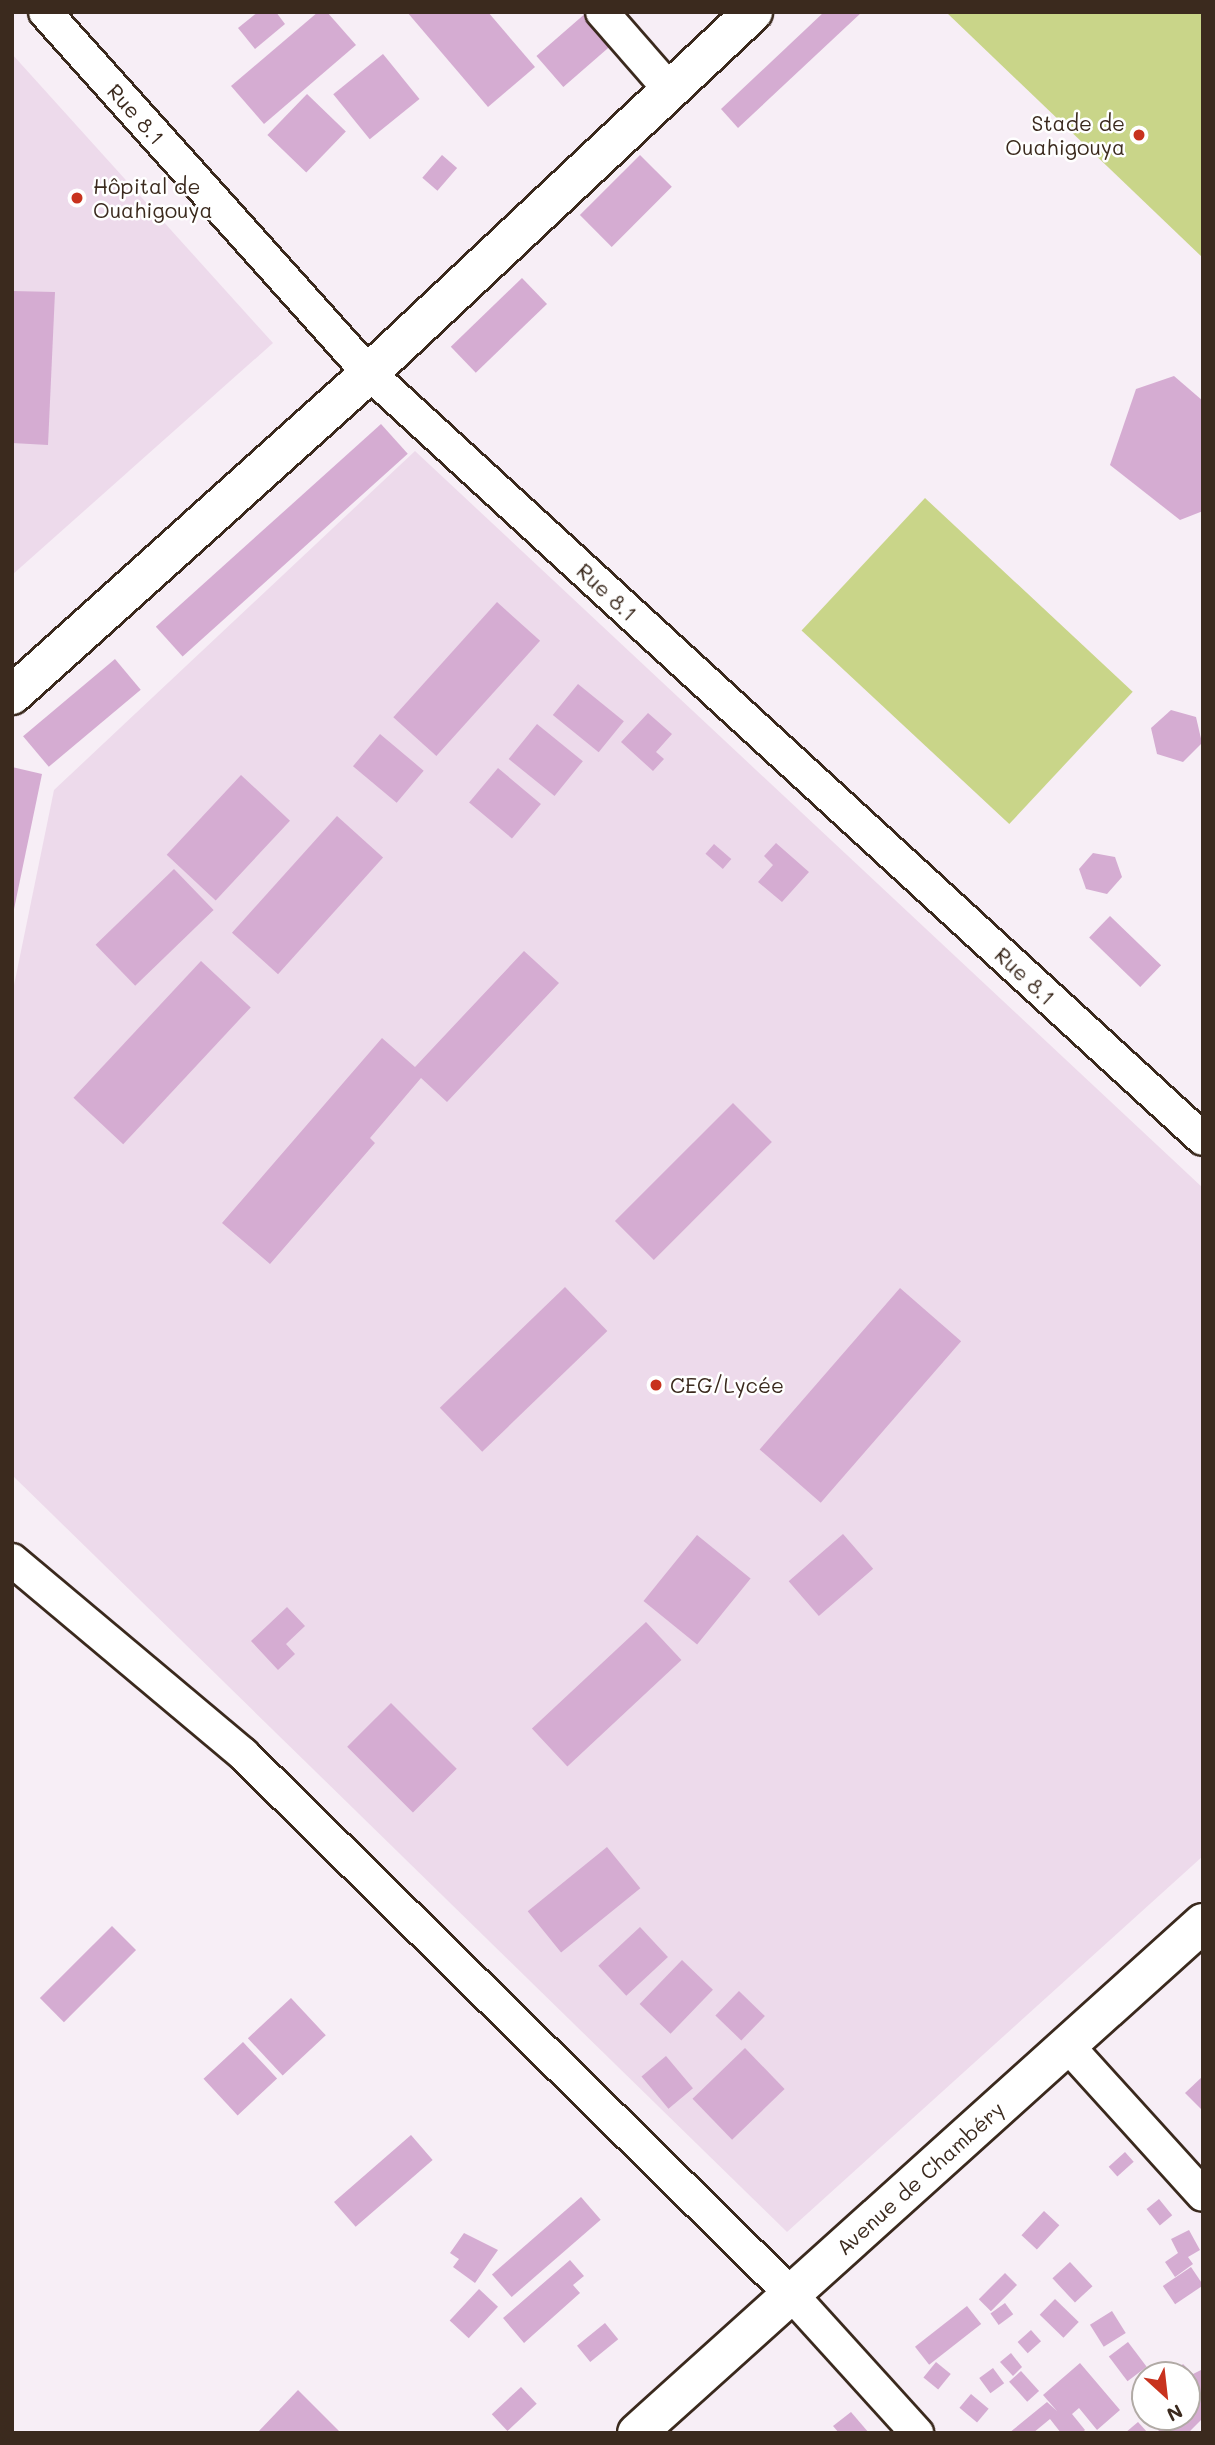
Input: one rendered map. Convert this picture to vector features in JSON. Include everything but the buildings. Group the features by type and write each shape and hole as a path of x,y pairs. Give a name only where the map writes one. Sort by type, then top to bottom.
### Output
{"main road":[{"path":"12,695 369,373 753,12"},
{"name":"Avenue de Chambéry","path":"637,2433 1203,1923"}],"street":[{"name":"Rue 8.1","path":"45,12 369,373 1203,1139"},
{"path":"602,12 670,90"},
{"path":"12,1560 243,1754 791,2294 917,2433"},
{"path":"1067,2045 1203,2195"}],"shaded area":[{"name":"Hôpital de Ouahigouya","path":"12,54 273,343 12,575"},
{"path":"415,451 1203,1188 1203,1856 787,2232 12,1475 12,995 54,790"}],"green space":[{"name":"Stade de Ouahigouya","path":"946,12 1203,12 1203,258"},
{"path":"925,498 1133,692 1009,824 802,630"}],"place":[{"name":"Stade de Ouahigouya","path":"1139,135"},
{"name":"Hôpital de Ouahigouya","path":"77,198"},
{"name":"CEG/Lycée","path":"656,1385"}]}
